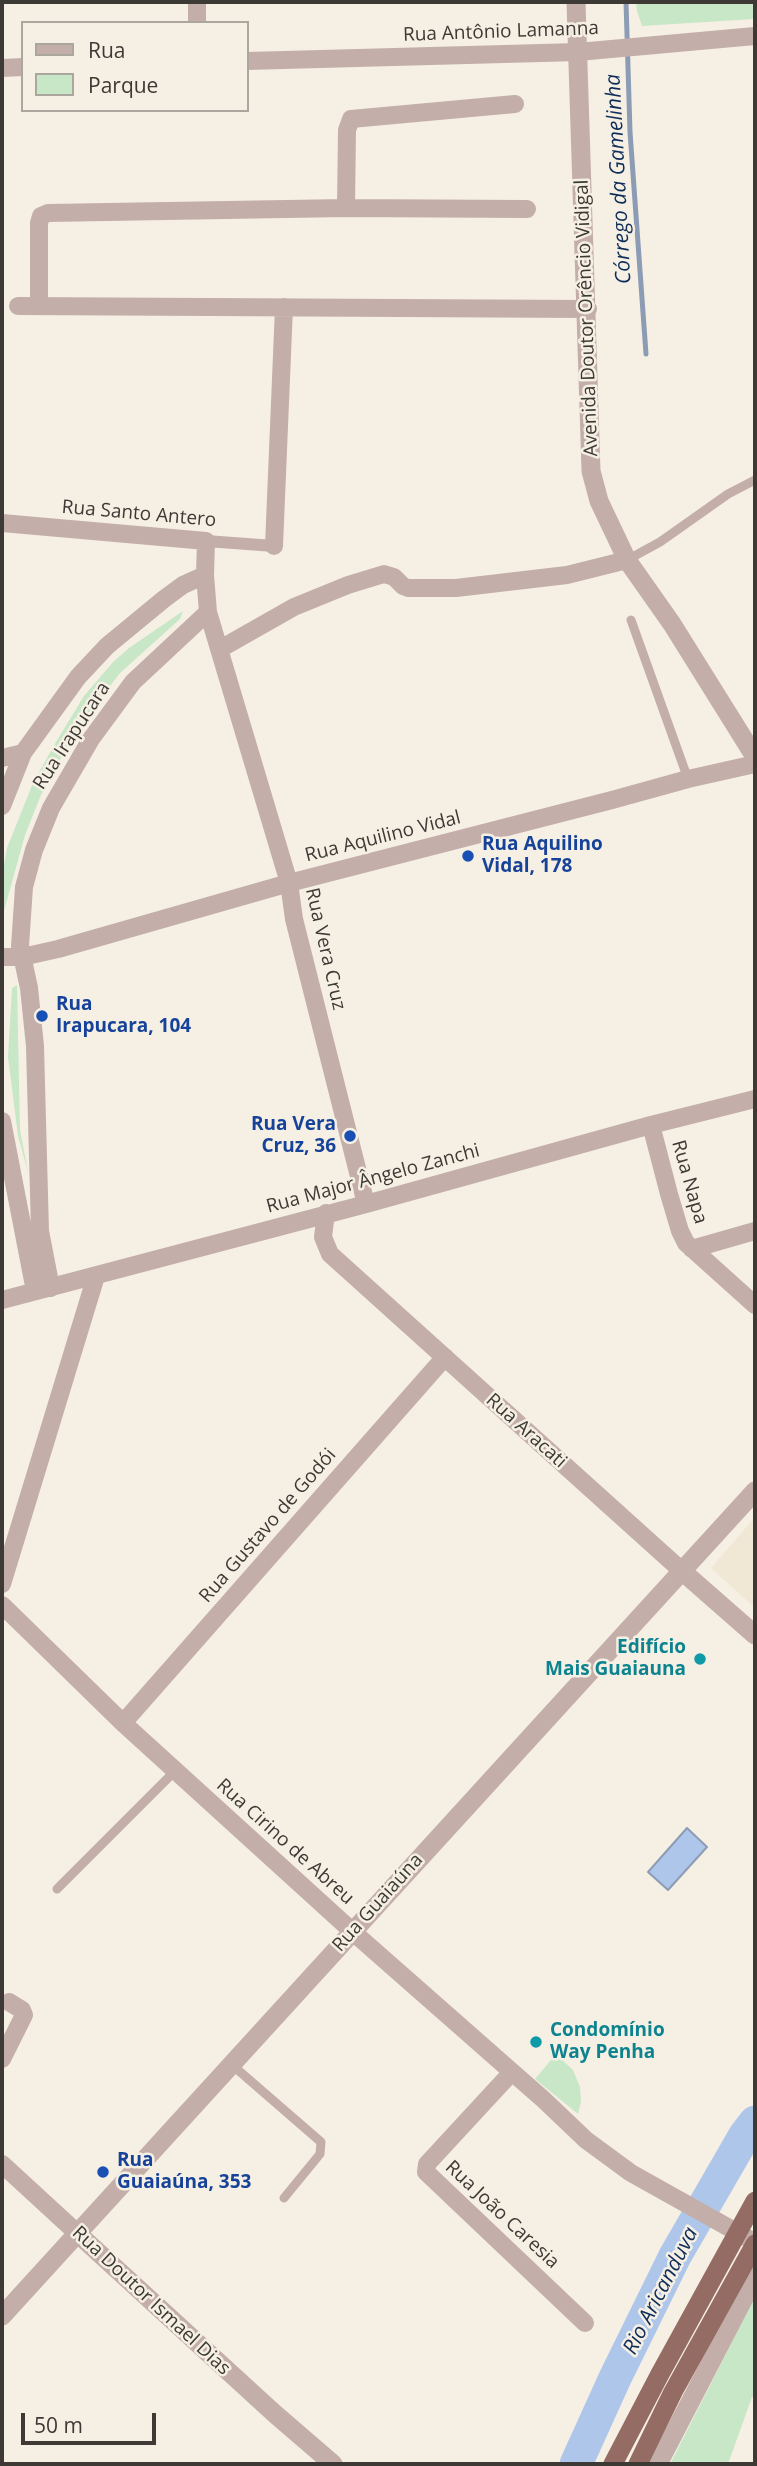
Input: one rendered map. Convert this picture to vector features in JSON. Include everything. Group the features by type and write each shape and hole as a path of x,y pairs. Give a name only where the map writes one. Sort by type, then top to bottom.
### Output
{"highway":[{"path":"613,2464 755,2202"},
{"path":"638,2464 673,2392 755,2244"}],"street":[{"path":"197,2 197,21"},
{"name":"Avenida Doutor Orêncio Vidigal","path":"576,2 588,309 591,471 599,501 627,560 755,757"},
{"name":"Rua Antônio Lamanna","path":"248,61 578,52 755,36"},
{"path":"2,68 21,67"},
{"path":"346,208 347,130 351,119 515,104"},
{"path":"39,306 39,223 41,216 48,213 346,208 527,209"},
{"path":"18,306 588,309"},
{"path":"274,545 284,307"},
{"name":"Rua Santo Antero","path":"2,523 274,545"},
{"name":"Rua Vera Cruz","path":"206,541 208,612 289,883 294,919 366,1204"},
{"path":"220,649 294,607 384,574 394,576 402,586 408,588 448,589 567,575 627,560"},
{"name":"Rua Irapucara","path":"2,806 23,753 78,677 107,646 183,585 205,575"},
{"name":"Rua Irapucara","path":"43,1289 36,1046 22,957 24,887 34,850 51,808 91,739 133,682 208,612"},
{"path":"2,758 23,753"},
{"name":"Rua Aquilino Vidal","path":"2,957 22,957 289,883 755,764"},
{"name":"Rua Major Ângelo Zanchi","path":"2,1300 755,1098"},
{"path":"2,1121 43,1289"},
{"name":"Rua Napa","path":"651,1125 680,1231 692,1249 755,1305"},
{"name":"Rua Aracati","path":"326,1213 323,1237 330,1254 755,1635"},
{"path":"692,1249 755,1231"},
{"path":"2,1584 96,1276"},
{"name":"Rua Gustavo de Godói","path":"122,1723 445,1357"},
{"name":"Rua Guaiaúna","path":"2,2316 755,1491"},
{"name":"Rua Cirino de Abreu","path":"2,1605 122,1723 586,2140 631,2173 755,2244"},
{"path":"2,2059 24,2015 22,2010 9,2002"},
{"name":"Rua João Caresia","path":"512,2072 427,2164 426,2172 585,2323"},
{"name":"Rua Doutor Ismael Dias","path":"2,2164 324,2461"},
{"path":"658,2464 755,2277"}],"lane":[{"path":"627,560 660,542 728,494 755,480"},
{"path":"631,620 688,779"},
{"path":"57,1889 175,1771"},
{"path":"231,2064 321,2142 320,2154 284,2198"}],"shaded area":[{"path":"755,1517 755,1608 711,1568"}],"green space":[{"path":"636,2 755,2 755,19 642,26"},
{"path":"183,611 180,619 120,673 83,721 62,756 41,795 25,835 2,918 2,876 7,848 33,783 56,742 84,696 113,662"},
{"path":"17,985 20,1130 28,1172 18,1136 8,1057 12,988"},
{"path":"556,2054 573,2070 580,2087 581,2102 578,2114 535,2079"},
{"path":"755,2297 755,2396 752,2397 728,2464 670,2464"}],"water":[{"path":"687,1828 707,1847 668,1890 648,1872"}],"waterway":[{"name":"Córrego da Gamelinha","path":"626,2 630,132 646,354"},
{"name":"Rio Aricanduva","path":"576,2464 675,2256 755,2122"}],"place":[{"name":"Rua Aquilino Vidal, 178","path":"468,856"},
{"name":"Rua Irapucara, 104","path":"42,1016"},
{"name":"Rua Vera Cruz, 36","path":"350,1136"},
{"name":"Edifício Mais Guaiauna","path":"700,1659"},
{"name":"Condomínio Way Penha","path":"536,2042"},
{"name":"Rua Guaiaúna, 353","path":"103,2172"}]}
